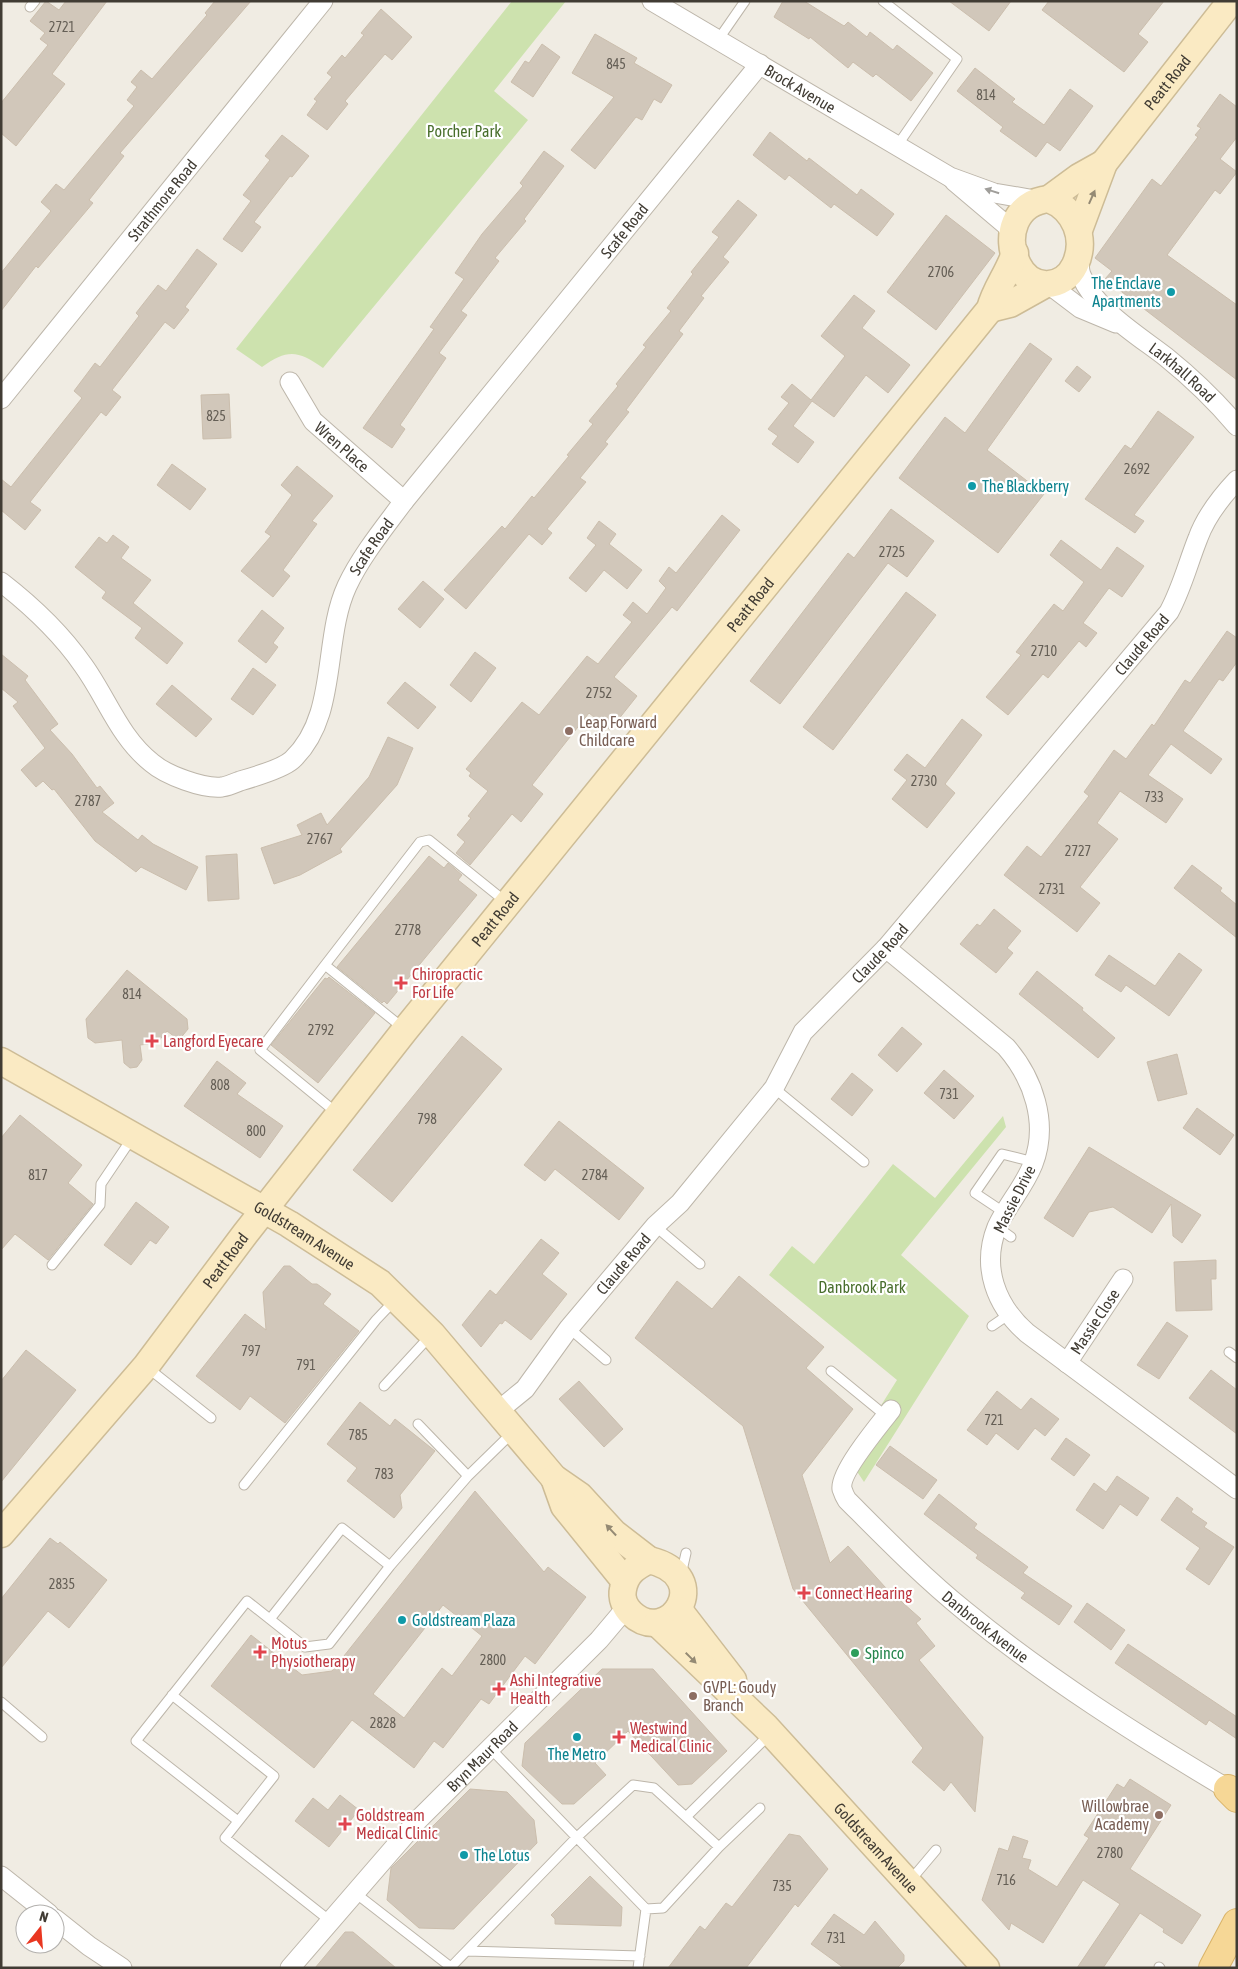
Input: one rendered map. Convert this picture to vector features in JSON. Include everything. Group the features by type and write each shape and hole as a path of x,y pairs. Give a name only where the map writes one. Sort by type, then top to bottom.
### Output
{"main road":[{"path":"1212,1968 1237,1923"}],"street":[{"name":"Strathmore Road","path":"1,399 323,1"},
{"name":"Brock Avenue","path":"652,1 950,177 994,193 1042,200"},
{"name":"Peatt Road","path":"1079,230 1104,163 1230,1"},
{"name":"Scafe Road","path":"1,582 38,611 83,665 128,741 153,764 182,780 221,787 256,777 291,761 311,737 321,711 334,635 347,586 377,538 404,501 760,64"},
{"name":"Peatt Road","path":"1042,200 1104,163"},
{"name":"Brock Avenue","path":"950,177 1006,226 1014,245"},
{"path":"990,309 1010,304 1068,276 1079,256 1079,230 1068,210 1060,203 1042,200 1026,206 1019,215 1014,245 1024,274 1047,285"},
{"name":"Peatt Road","path":"2,1540 146,1366 264,1210 405,1030 990,309 994,292 1009,272 1014,245"},
{"name":"Larkhall Road","path":"1079,256 1081,275 1093,293 1122,326"},
{"name":"Larkhall Road","path":"1047,285 1080,308 1122,326 1165,356 1204,389 1237,426"},
{"name":"Wren Place","path":"290,382 313,421 404,501"},
{"name":"Claude Road","path":"506,1421 525,1389 569,1328 655,1226 680,1203 774,1088 803,1032 886,948 1169,612 1177,598 1198,537 1207,519 1219,500 1237,480"},
{"name":"Massie Drive","path":"886,948 1006,1047 1018,1061 1037,1105 1038,1143 1034,1162 1004,1226 992,1245 990,1263 998,1298 1017,1318 1067,1363 1237,1489"},
{"name":"Goldstream Avenue","path":"6,1067 264,1210 380,1283 432,1334 554,1478 580,1496 614,1533 669,1563"},
{"name":"Massie Close","path":"1067,1363 1123,1280"},
{"name":"Danbrook Avenue","path":"889,1413 865,1443 845,1475 842,1488 847,1500 918,1570 964,1611 1014,1650 1144,1738 1234,1792"},
{"name":"Goldstream Avenue","path":"554,1478 564,1506 624,1580"},
{"path":"669,1563 684,1588 679,1610 672,1618 640,1617 622,1594 624,1580 634,1567 669,1563"},
{"name":"Goldstream Avenue","path":"679,1610 727,1672 768,1730"},
{"name":"Goldstream Avenue","path":"640,1617 768,1730 986,1968"},
{"name":"Bryn Maur Road","path":"290,1968 329,1920 418,1820 599,1640 640,1617"},
{"path":"1,1876 36,1904"},
{"path":"65,1927 122,1968"}],"lane":[{"path":"718,40 745,1"},
{"path":"884,1 957,59 897,146"},
{"path":"339,1115 260,1050 420,842 429,840 508,904"},
{"path":"325,965 405,1030"},
{"path":"774,1088 864,1162"},
{"path":"52,1264 100,1205 101,1184 133,1136"},
{"path":"1004,1226 975,1193 1002,1154 1034,1162"},
{"path":"655,1226 700,1264"},
{"path":"244,1484 376,1320 397,1298"},
{"path":"992,1326 1017,1318"},
{"path":"569,1328 606,1360"},
{"path":"384,1386 432,1334"},
{"path":"1229,1352 1237,1358"},
{"path":"146,1366 211,1418"},
{"path":"831,1371 889,1413"},
{"path":"238,1821 136,1741 247,1601 305,1647 329,1644 390,1566 468,1476 506,1421"},
{"path":"418,1424 468,1476"},
{"path":"270,1619 342,1528 390,1566"},
{"path":"172,1695 274,1776 225,1838 329,1920"},
{"path":"1,1702 42,1736"},
{"path":"686,1817 768,1730"},
{"path":"491,1749 646,1909 663,1908 719,1847 760,1808"},
{"path":"354,1892 452,1967 576,1838 633,1785 654,1788 719,1847"},
{"path":"908,1884 936,1850"},
{"path":"638,1968 646,1909"},
{"path":"467,1951 640,1956"}],"green space":[{"name":"Porcher Park","path":"512,1 566,1 494,91 528,120 323,368 306,358 292,354 279,357 262,367 236,349"},
{"name":"Danbrook Park","path":"1003,1116 1006,1127 901,1255 969,1316 864,1482 848,1458 897,1380 769,1275 792,1246 814,1264 893,1164 935,1198"}],"building":[{"path":"46,1 59,10 66,1 107,1 52,74 65,84 16,146 1,133 1,103 48,45 40,39 45,33 30,21"},
{"path":"215,1 251,1 120,153 124,156 89,200 93,203 38,268 36,266 1,311 1,273 51,211 41,202 56,184 64,190 134,106 127,100 137,87 131,82 141,70 152,79 207,15 205,13"},
{"path":"783,1 804,1 844,26 848,22 867,37 870,32 893,50 897,45 933,73 911,101 876,74 873,77 853,62 848,68 810,37 809,39 774,17"},
{"path":"949,1 1011,1 989,31"},
{"path":"1049,1 1164,1 1138,34 1148,42 1124,72 1042,10"},
{"path":"381,9 412,37 392,60 385,54 345,101 348,104 327,130 307,115 317,101 314,99 332,77 327,73 342,55 345,58 364,35 361,33"},
{"path":"595,34 637,58 634,63 672,85 661,103 654,99 642,120 636,117 595,169 571,150 614,97 572,73"},
{"path":"542,44 560,57 533,97 511,82 525,61 529,63"},
{"path":"975,68 1015,99 1012,102 1044,125 1070,89 1093,106 1060,151 1047,142 1036,157 1000,131 1003,127 957,91"},
{"name":"The Enclave Apartments","path":"1220,94 1237,107 1237,137 1220,159 1237,172 1220,194 1215,190 1167,255 1237,305 1237,380 1105,279 1112,271 1095,258 1152,179 1161,186 1198,137 1195,135 1201,128 1197,126"},
{"path":"770,132 807,161 809,158 857,195 861,189 894,214 877,236 834,204 831,208 789,175 785,180 753,155"},
{"path":"282,135 309,156 292,177 290,176 254,222 261,227 242,252 223,239 251,201 243,195 270,160 265,156"},
{"path":"544,151 564,166 524,219 526,221 495,258 499,261 461,311 467,315 439,353 446,358 400,425 405,429 392,448 363,428 434,329 430,327 464,279 455,273 482,234 523,186 520,183"},
{"path":"738,200 757,215 723,257 729,262 701,296 704,298 679,331 683,334 626,410 629,412 605,442 608,444 580,478 586,482 547,529 552,533 542,545 529,534 466,609 444,590 502,526 505,529 532,496 534,498 569,456 567,455 593,424 589,421 618,386 616,384 646,347 643,345 671,311 667,308 693,274 691,272 719,237 712,232"},
{"path":"946,215 995,253 936,330 887,292"},
{"path":"197,249 217,264 185,307 189,310 174,329 165,322 112,390 121,397 106,416 101,412 30,502 41,510 25,530 1,510 1,479 11,487 82,398 74,391 95,363 100,367 139,316 136,313 158,285 166,291"},
{"path":"854,295 875,311 862,328 910,365 888,393 866,375 834,417 812,401 793,426 814,442 798,463 772,444 778,436 768,429 789,403 781,397 792,384 811,400 845,356 821,336"},
{"name":"The Blackberry","path":"1030,343 1052,359 987,450 1044,494 998,553 899,478 945,417 965,433"},
{"path":"1077,366 1091,377 1079,392 1065,381"},
{"path":"229,394 231,438 203,439 201,395"},
{"path":"1158,411 1194,437 1134,515 1144,521 1135,533 1085,499 1125,445 1131,449"},
{"path":"172,464 206,489 190,510 157,485"},
{"path":"297,466 333,496 312,521 317,524 283,570 290,576 273,597 241,571 271,536 265,532 292,495 281,485"},
{"path":"891,509 934,541 907,577 888,563 780,704 750,681 848,553 854,558"},
{"path":"722,515 740,530 677,611 672,607 614,677 637,696 610,730 589,713 532,785 543,794 521,822 512,814 470,865 456,853 465,842 457,835 471,818 468,816 488,791 469,776 471,773 466,769 522,702 539,715 587,656 598,664 632,622 623,615 633,602 647,614 666,588 659,581 669,567 676,573"},
{"path":"599,521 616,534 609,544 642,570 627,589 604,570 586,592 569,578 596,545 587,538"},
{"path":"113,535 129,547 121,558 151,580 133,603 183,643 167,664 135,638 142,628 102,598 106,592 75,567 99,537 107,543"},
{"path":"1061,540 1101,570 1117,547 1144,566 1122,597 1109,588 1083,623 1097,633 1086,647 1079,641 1048,678 1043,674 1008,715 986,697 1021,655 1016,652 1054,604 1063,611 1084,582 1050,555"},
{"path":"423,581 444,599 420,628 398,609"},
{"path":"906,592 936,615 833,750 803,727"},
{"path":"262,610 284,628 273,643 278,647 266,663 238,641"},
{"path":"1227,631 1237,638 1237,662 1223,681 1219,679 1183,731 1222,759 1211,774 1171,744 1148,775 1183,799 1166,823 1120,791 1097,823 1118,839 1080,887 1100,903 1077,932 1004,875 1027,846 1041,857 1089,796 1084,792 1114,750 1126,759 1152,724 1154,726 1185,680 1190,683"},
{"path":"475,652 496,668 471,702 450,685"},
{"path":"1,654 28,676 25,680 58,724 50,730 72,754 97,788 100,786 114,803 102,812 138,840 142,835 153,844 198,867 186,890 141,867 136,872 95,841 54,789 52,790 43,781 36,787 21,770 45,748 13,706 18,702 1,688"},
{"path":"253,668 276,685 253,715 231,699"},
{"path":"405,682 436,707 418,729 387,703"},
{"path":"172,685 212,719 196,737 156,704"},
{"path":"962,719 982,735 945,784 955,793 927,828 892,799 907,780 894,770 907,754 925,768"},
{"path":"388,737 413,748 397,785 340,849 342,852 300,875 274,884 261,848 302,835 297,825 321,813 327,825 369,777"},
{"path":"237,854 239,899 208,901 206,856"},
{"path":"429,856 444,868 448,863 462,875 458,880 477,895 387,1004 384,1001 382,1003 337,967"},
{"path":"1192,865 1222,888 1220,891 1237,905 1237,938 1174,888"},
{"path":"994,909 1021,931 1007,948 1013,953 996,973 960,944 977,924 980,926"},
{"path":"1179,953 1202,970 1169,1016 1126,985 1121,992 1095,975 1109,955 1155,986"},
{"path":"127,970 187,1019 188,1029 179,1040 167,1031 157,1043 140,1045 142,1060 137,1067 130,1068 124,1063 122,1040 95,1043 88,1038 86,1019"},
{"path":"1037,971 1083,1008 1082,1010 1115,1038 1098,1058 1019,994"},
{"path":"329,977 375,1013 318,1083 271,1045 325,978"},
{"path":"902,1027 922,1044 897,1072 878,1055"},
{"path":"462,1036 502,1069 392,1202 353,1170"},
{"path":"1177,1054 1187,1094 1158,1101 1147,1062"},
{"path":"217,1061 246,1083 237,1094 283,1126 260,1158 184,1106"},
{"path":"944,1070 974,1096 954,1119 924,1093"},
{"path":"852,1073 873,1090 852,1116 831,1099"},
{"path":"1197,1108 1234,1135 1220,1155 1183,1128"},
{"path":"20,1115 82,1165 68,1183 93,1204 48,1260 15,1234 1,1250 1,1138"},
{"path":"559,1121 644,1188 619,1220 555,1169 545,1181 524,1165"},
{"path":"1089,1147 1201,1215 1182,1243 1173,1236 1171,1204 1152,1233 1113,1207 1089,1212 1073,1237 1044,1218"},
{"path":"136,1202 169,1227 156,1244 150,1240 131,1265 104,1245"},
{"path":"541,1239 559,1253 542,1274 567,1294 531,1340 505,1320 502,1324 500,1323 481,1347 462,1325 490,1290 496,1295"},
{"path":"1216,1260 1216,1279 1211,1279 1212,1310 1176,1311 1174,1262"},
{"path":"284,1266 290,1266 312,1284 317,1284 331,1294 323,1304 359,1331 285,1423 250,1396 240,1410 196,1376 245,1314 266,1330 263,1292"},
{"path":"739,1276 824,1347 806,1368 853,1409 802,1475 830,1563 848,1546 885,1587 921,1619 916,1623 935,1646 919,1660 983,1737 975,1812 951,1782 944,1791 912,1762 923,1748 793,1589 743,1426 635,1338 677,1281 712,1309"},
{"path":"1167,1322 1188,1336 1159,1379 1137,1365"},
{"path":"26,1350 76,1390 1,1482 1,1381"},
{"path":"1211,1370 1237,1390 1237,1434 1189,1398"},
{"path":"579,1381 623,1429 604,1447 559,1399"},
{"path":"997,1391 1021,1410 1031,1398 1059,1419 1045,1436 1035,1428 1018,1450 996,1433 987,1445 967,1430"},
{"path":"360,1402 390,1426 395,1419 435,1451 400,1495 402,1508 394,1518 347,1481 357,1468 327,1444"},
{"path":"1066,1438 1090,1455 1074,1476 1051,1459"},
{"path":"890,1446 937,1480 923,1499 876,1465"},
{"path":"1117,1476 1149,1498 1137,1516 1120,1504 1103,1529 1076,1510 1094,1483 1106,1492"},
{"name":"Goldstream Plaza","path":"475,1491 544,1572 548,1567 586,1597 535,1664 525,1656 489,1704 481,1699 443,1748 434,1741 414,1768 352,1720 314,1768 211,1686 251,1635 302,1675 332,1671","holes":["443,1605 482,1636 452,1676 442,1668 404,1718 373,1694"]},
{"path":"939,1494 977,1524 974,1528 1028,1567 1023,1573 1072,1606 1059,1625 1021,1598 1025,1593 976,1558 978,1555 924,1514"},
{"path":"1177,1497 1193,1509 1191,1512 1207,1523 1204,1527 1234,1547 1209,1585 1186,1569 1200,1548 1161,1520"},
{"path":"50,1538 58,1544 60,1542 107,1580 69,1628 48,1611 1,1668 1,1599"},
{"path":"1087,1603 1125,1630 1111,1650 1074,1622"},
{"path":"1128,1644 1237,1717 1237,1739 1209,1720 1206,1725 1115,1663"},
{"name":"The Metro","path":"602,1669 653,1669 727,1751 692,1784 678,1785 628,1731 595,1763 606,1775 574,1804 562,1804 522,1766 525,1743"},
{"path":"1130,1779 1171,1805 1130,1869 1201,1915 1182,1944 1163,1932 1164,1929 1140,1913 1103,1968 1077,1968 1120,1904 1083,1880 1043,1943 1011,1923 1009,1930 982,1900 999,1848 1008,1851 1013,1836 1028,1841 1022,1858 1031,1860 1028,1869 1057,1887 1089,1838 1084,1835 1117,1784 1124,1788"},
{"name":"The Lotus","path":"470,1789 507,1792 534,1820 537,1843 454,1929 419,1928 387,1900 391,1868"},
{"path":"340,1795 359,1810 329,1847 295,1821 313,1798 328,1810"},
{"path":"789,1834 800,1836 828,1869 798,1907 795,1904 746,1968 668,1968 700,1926 705,1930 726,1903 732,1907"},
{"path":"590,1876 622,1907 621,1926 555,1924 555,1919 551,1915"},
{"path":"834,1914 864,1935 875,1921 904,1955 904,1961 897,1968 844,1968 811,1944"},
{"path":"345,1932 353,1932 396,1968 315,1968"}],"place":[{"name":"The Enclave Apartments","path":"1171,292"},
{"name":"The Blackberry","path":"972,486"},
{"name":"Leap Forward Childcare","path":"569,731"},
{"name":"Chiropractic For Life","path":"401,983"},
{"name":"Langford Eyecare","path":"152,1041"},
{"name":"Connect Hearing","path":"804,1593"},
{"name":"Goldstream Plaza","path":"402,1620"},
{"name":"Motus Physiotherapy","path":"260,1652"},
{"name":"Spinco","path":"855,1653"},
{"name":"Ashi Integrative Health","path":"499,1689"},
{"name":"GVPL: Goudy Branch","path":"693,1696"},
{"name":"The Metro","path":"577,1737"},
{"name":"Westwind Medical Clinic","path":"619,1737"},
{"name":"Willowbrae Academy","path":"1159,1815"},
{"name":"Goldstream Medical Clinic","path":"345,1824"},
{"name":"The Lotus","path":"464,1855"}]}
